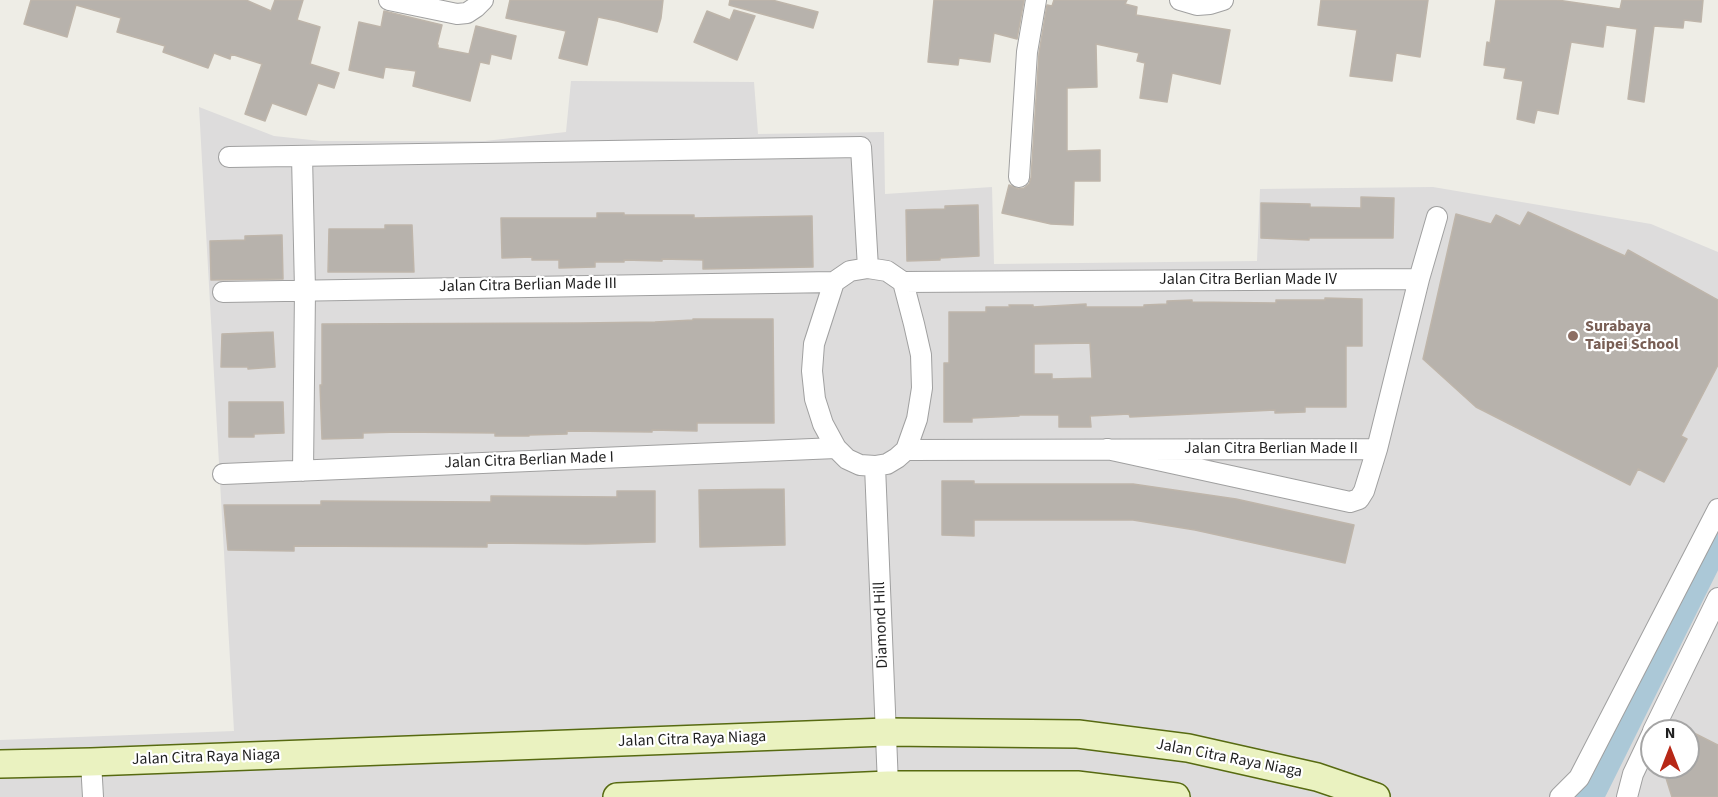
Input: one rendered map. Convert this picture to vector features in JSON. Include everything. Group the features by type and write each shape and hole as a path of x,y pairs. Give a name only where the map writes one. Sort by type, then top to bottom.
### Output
{"street":[{"path":"389,0 457,14 467,13 483,0"},
{"path":"1019,177 1027,52 1036,0"},
{"path":"1189,2 1210,4 1223,0"},
{"path":"229,157 861,147 868,268"},
{"path":"302,156 305,290 303,471"},
{"path":"1377,449 1419,279 1437,217"},
{"path":"868,268 887,271 903,282 921,355 922,388 917,420 906,450 887,464 860,465 847,459 836,448 823,424 815,399 812,371 814,344 834,282 850,271 868,268"},
{"name":"Jalan Citra Berlian Made IV","path":"903,282 1419,279"},
{"name":"Jalan Citra Berlian Made III","path":"223,292 834,282"},
{"name":"Jalan Citra Berlian Made I","path":"223,474 836,448"},
{"name":"Jalan Citra Berlian Made II","path":"906,450 1107,449 1377,449 1364,491 1359,499 1350,502 1107,449"},
{"name":"Diamond Hill","path":"875,466 888,784"},
{"path":"1560,797 1579,778 1718,510"},
{"path":"1660,719 1718,598"},
{"name":"Jalan Citra Raya Niaga","path":"0,764 886,732 1078,734 1188,748 1317,777 1376,797"},
{"path":"1627,797 1633,774 1640,760"},
{"path":"91,762 93,797"},
{"path":"617,797 888,784 1077,784 1176,797"}],"shaded area":[{"path":"571,81 754,82 758,134 884,132 885,194 992,187 994,264 1257,261 1260,189 1433,187 1651,224 1718,252 1718,797 0,797 0,740 234,731 199,107 274,136 321,141 485,141 566,132"}],"building":[{"path":"31,0 246,0 271,11 275,0 303,0 297,20 320,27 310,64 339,73 334,88 318,83 306,115 272,103 265,121 245,114 262,64 231,54 230,59 214,53 208,68 163,52 165,46 117,32 121,18 76,5 67,37 24,24"},
{"path":"510,0 663,0 657,32 598,17 587,65 559,58 566,31 506,18"},
{"path":"730,0 772,0 818,12 813,28 729,5"},
{"path":"934,0 1024,0 1017,39 994,33 990,62 959,58 958,65 928,62"},
{"path":"1054,0 1127,0 1125,4 1137,7 1136,15 1230,30 1220,84 1172,73 1167,102 1140,98 1145,63 1137,61 1139,53 1096,44 1097,87 1067,88 1067,151 1100,150 1100,181 1074,181 1073,225 1051,224 1002,213 1009,185 1018,189 1024,188 1029,184 1031,178 1039,53 1047,5 1052,6"},
{"path":"1321,0 1428,0 1420,57 1396,53 1392,81 1350,76 1357,30 1318,25"},
{"path":"1496,0 1557,0 1620,9 1622,0 1703,0 1701,22 1684,20 1683,28 1654,26 1644,102 1628,99 1637,29 1606,25 1603,47 1571,42 1558,114 1537,110 1534,123 1517,119 1523,81 1504,78 1506,68 1484,65 1487,42 1490,43"},
{"path":"734,10 755,16 737,60 694,42 707,11 730,20"},
{"path":"384,11 442,25 438,48 469,54 476,26 516,36 511,59 491,54 489,64 480,62 470,101 413,86 416,71 385,67 383,78 349,70 359,22 381,27"},
{"path":"1361,197 1394,198 1393,238 1309,238 1309,240 1261,238 1261,203 1361,208"},
{"path":"978,205 979,256 907,261 906,210"},
{"name":"Surabaya Taipei School","path":"1528,212 1625,256 1628,250 1718,300 1718,365 1681,436 1687,439 1664,482 1638,469 1630,485 1476,407 1423,359 1456,214 1491,224 1496,215 1520,226"},
{"path":"597,213 694,215 694,218 812,216 813,267 703,269 703,260 662,259 662,261 595,262 595,267 559,268 559,260 532,260 532,257 502,258 501,218 597,218"},
{"path":"385,225 412,225 414,272 328,272 329,229 385,229"},
{"path":"282,235 283,279 211,280 210,241 245,240 245,236"},
{"path":"1325,298 1362,299 1362,346 1346,346 1346,407 1305,407 1305,412 1275,413 1275,410 1130,417 1129,414 1090,416 1091,427 1059,427 1059,415 1019,415 972,418 972,422 944,422 944,363 949,363 949,312 986,312 986,307 1010,307 1009,305 1033,305 1033,307 1086,304 1086,307 1144,307 1144,305 1167,304 1167,301 1192,300 1192,302 1276,303 1276,300 1325,300","holes":["1090,343 1092,378 1052,379 1052,374 1034,374 1034,344"]},
{"path":"773,319 774,423 697,423 697,431 567,431 567,434 529,436 495,436 495,433 400,432 363,433 363,438 322,439 320,385 322,385 322,324 581,323"},
{"path":"273,332 275,367 248,369 248,367 221,367 222,334"},
{"path":"229,402 283,402 284,433 254,434 254,437 229,437"},
{"path":"942,481 974,481 974,484 1133,484 1236,499 1354,525 1345,563 1195,530 1133,520 974,520 974,536 942,535"},
{"path":"784,489 785,545 700,547 699,490"},
{"path":"617,491 655,491 655,542 487,543 487,547 294,546 294,551 228,550 224,505 321,505 321,501 491,502 491,496 617,497"},
{"path":"1700,736 1718,745 1718,797 1672,797 1666,779 1700,779"}],"waterway":[{"path":"1585,797 1718,530"}],"place":[{"name":"Surabaya Taipei School","path":"1573,336"}]}
